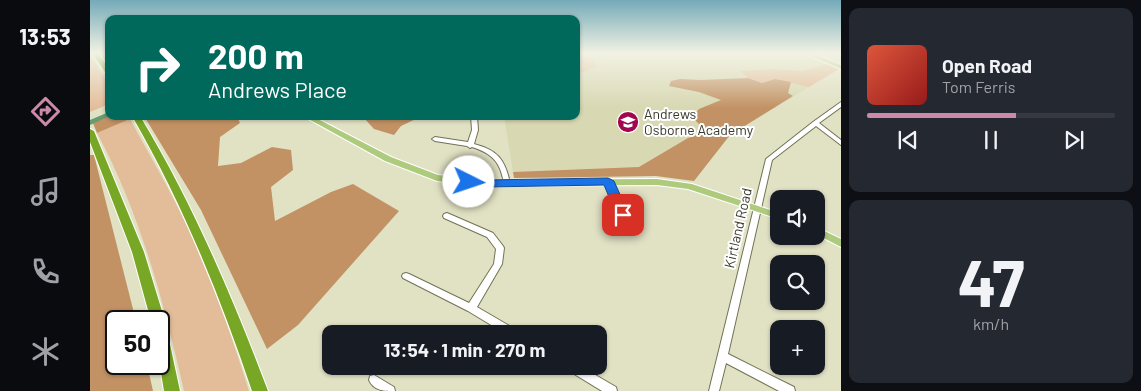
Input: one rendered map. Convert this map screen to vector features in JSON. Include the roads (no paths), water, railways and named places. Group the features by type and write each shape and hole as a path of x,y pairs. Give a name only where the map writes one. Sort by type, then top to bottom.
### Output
{"highway":[{"path":"138,120 201,238 234,318 260,391"},
{"path":"91,133 138,252 155,310"},
{"path":"169,375 172,391"}],"main road":[{"path":"314,120 388,159 437,178 485,183 657,182 689,186 770,213"},
{"path":"825,235 841,243"}],"street":[{"name":"Kirtland Road","path":"714,391 769,159 841,104"},
{"path":"470,146 475,130 474,120"},
{"path":"815,123 841,143"},
{"path":"435,139 493,153 500,159 504,167 507,183"},
{"path":"608,181 623,215"},
{"path":"447,216 490,235 500,248 498,264 471,308"},
{"path":"406,276 471,308 500,325"},
{"path":"722,356 790,391"},
{"path":"585,375 612,391"},
{"path":"374,380 390,391"}],"waterway":[{"path":"90,123 105,116"}],"place":[{"name":"Andrews Osborne Academy","path":"628,122"}]}
